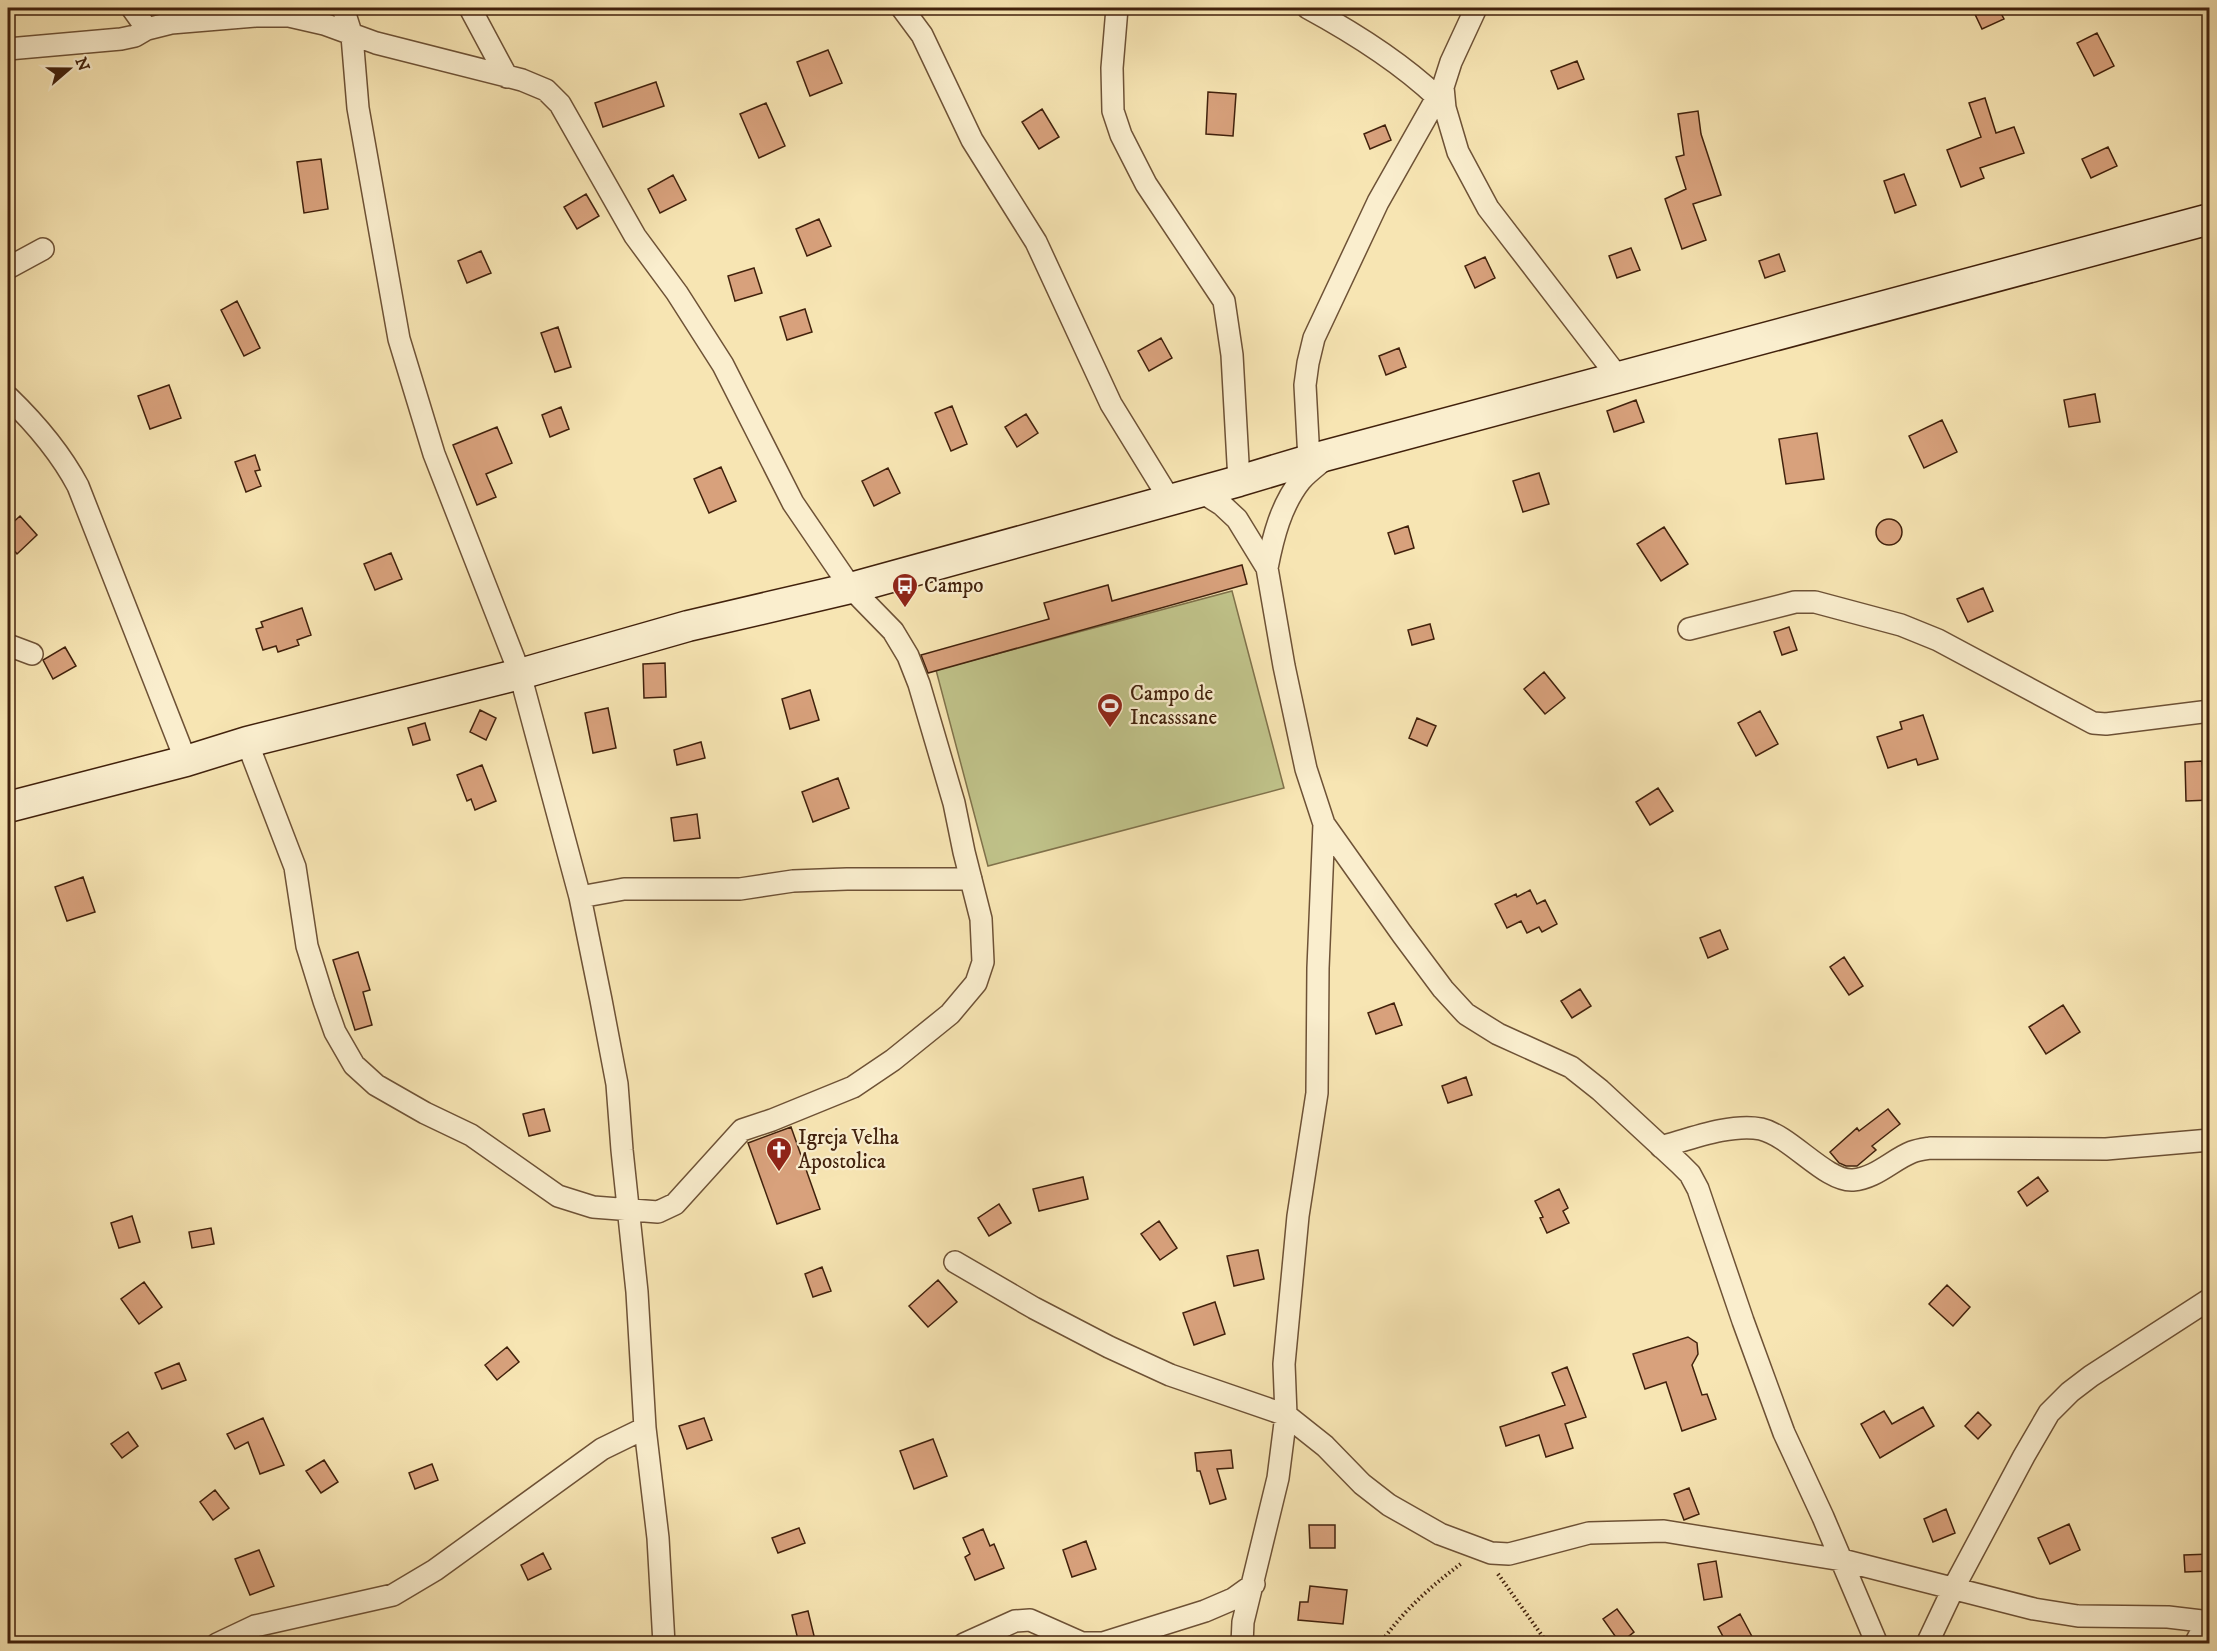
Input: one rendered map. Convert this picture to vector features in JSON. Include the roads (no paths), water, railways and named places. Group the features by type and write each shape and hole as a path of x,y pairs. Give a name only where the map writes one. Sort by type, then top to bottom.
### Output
{"street":[{"path":"132,8 147,29"},
{"path":"343,8 352,36 358,108 399,339 434,454 519,674 580,897 617,1084 637,1292 645,1428 658,1538 664,1644"},
{"path":"470,8 507,77"},
{"path":"902,8 922,35 972,140 1036,242 1111,404 1170,500"},
{"path":"1117,8 1112,68 1113,111 1120,135 1146,184 1224,301 1232,355 1239,481"},
{"path":"1308,8 1343,27 1440,92 1458,152 1488,208 1618,376"},
{"path":"1267,568 1274,537 1284,509 1301,480 1319,457 1305,385 1314,338 1378,202 1440,92 1476,8"},
{"path":"8,49 121,39 171,23 256,16 289,16 324,24 352,36 507,77 546,90 560,104 635,236 677,293 723,365 793,502 851,588 893,631 912,665 954,803 981,919 983,962 976,983 950,1014 893,1060 853,1086 742,1130 675,1204 658,1212 593,1207 558,1196 471,1135 425,1113 376,1085 354,1065 335,1032 324,1001 307,946 295,867 247,742"},
{"path":"8,807 186,761 247,742 519,674 688,626 851,588 1319,457 2210,219"},
{"path":"8,268 43,249"},
{"path":"8,397 32,421 64,460 78,486 186,761"},
{"path":"1200,492 1238,519 1267,568 1284,666 1306,769 1324,824 1443,989 1466,1014 1498,1034 1571,1066 1690,1174 1698,1189 1784,1433 1842,1560 1877,1644"},
{"path":"1689,629 1795,602 1815,602 1901,625 1938,640 2093,723 2106,724 2210,711"},
{"path":"8,645 32,654"},
{"path":"1242,1644 1244,1622 1278,1478 1287,1415 1284,1364 1298,1216 1317,1093 1318,968 1324,824"},
{"path":"580,897 624,889 740,889 793,881 970,879"},
{"path":"1661,1147 1728,1129 1760,1129 1779,1136 1833,1175 1853,1180 1885,1169 1911,1152 1930,1148 2106,1149 2210,1140"},
{"path":"955,1262 1034,1308 1170,1375 1287,1415 1325,1446 1362,1484 1389,1505 1440,1534 1491,1553 1509,1554 1588,1533 1664,1531 1842,1560 2034,1609 2078,1616 2168,1617 2208,1621 2195,1644"},
{"path":"1927,1644 1953,1589 2049,1413 2070,1392 2091,1376 2210,1299"},
{"path":"217,1644 255,1626 393,1594 435,1570 602,1449 645,1428"},
{"path":"964,1644 1015,1621 1030,1620 1082,1643 1103,1643 1206,1611 1233,1599 1254,1584"}],"place":[{"name":"Campo","path":"905,609"},
{"name":"Campo de Incasssane","path":"1110,729"},
{"name":"Igreja Velha Apostolica","path":"779,1173"}]}
